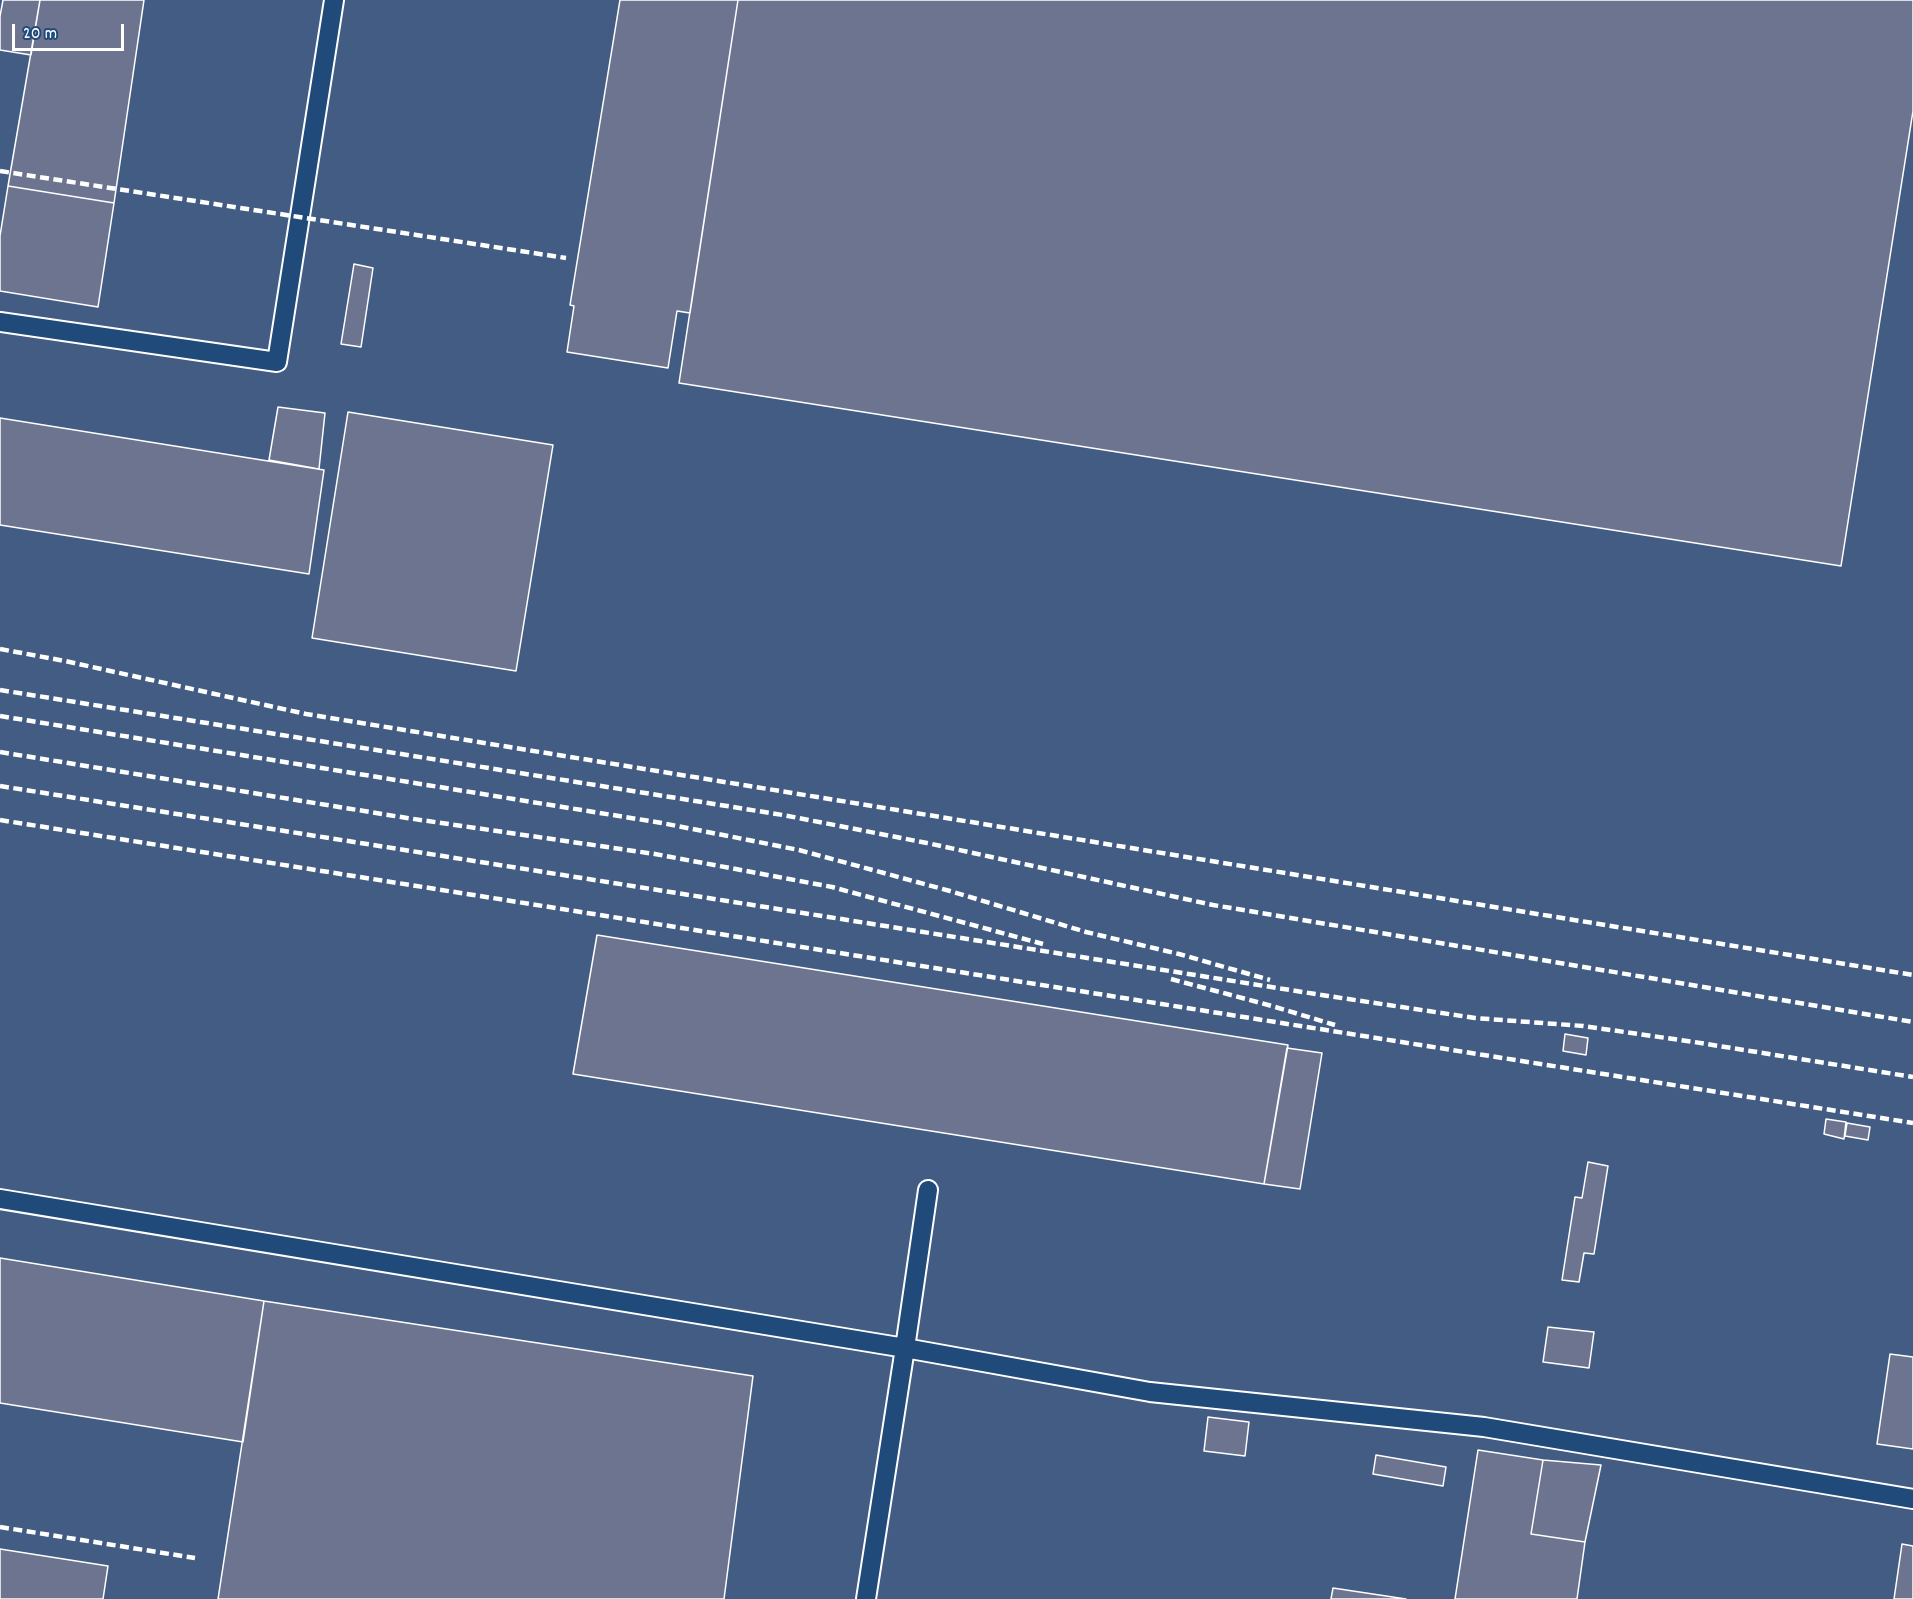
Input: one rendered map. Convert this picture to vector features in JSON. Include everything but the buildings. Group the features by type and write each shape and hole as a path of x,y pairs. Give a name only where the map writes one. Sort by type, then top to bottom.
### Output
{"lane":[{"path":"0,322 277,362 334,0"},
{"path":"866,1599 928,1190"},
{"path":"0,1199 905,1348 1150,1392 1484,1427 1913,1499"}],"shaded area":[{"path":"0,0 1913,0 1913,1599 0,1599"}],"railway":[{"path":"0,171 566,258"},
{"path":"0,649 306,714 1913,975"},
{"path":"0,690 783,815 927,843 1213,905 1913,1022"},
{"path":"0,716 662,823 799,850 950,891 1086,932 1179,954 1270,980"},
{"path":"0,752 407,818 655,854 832,887 1043,944"},
{"path":"0,786 1328,996 1475,1018 1583,1026 1913,1077"},
{"path":"0,820 1913,1123"},
{"path":"1171,979 1335,1025"},
{"path":"0,1527 195,1558"}]}
